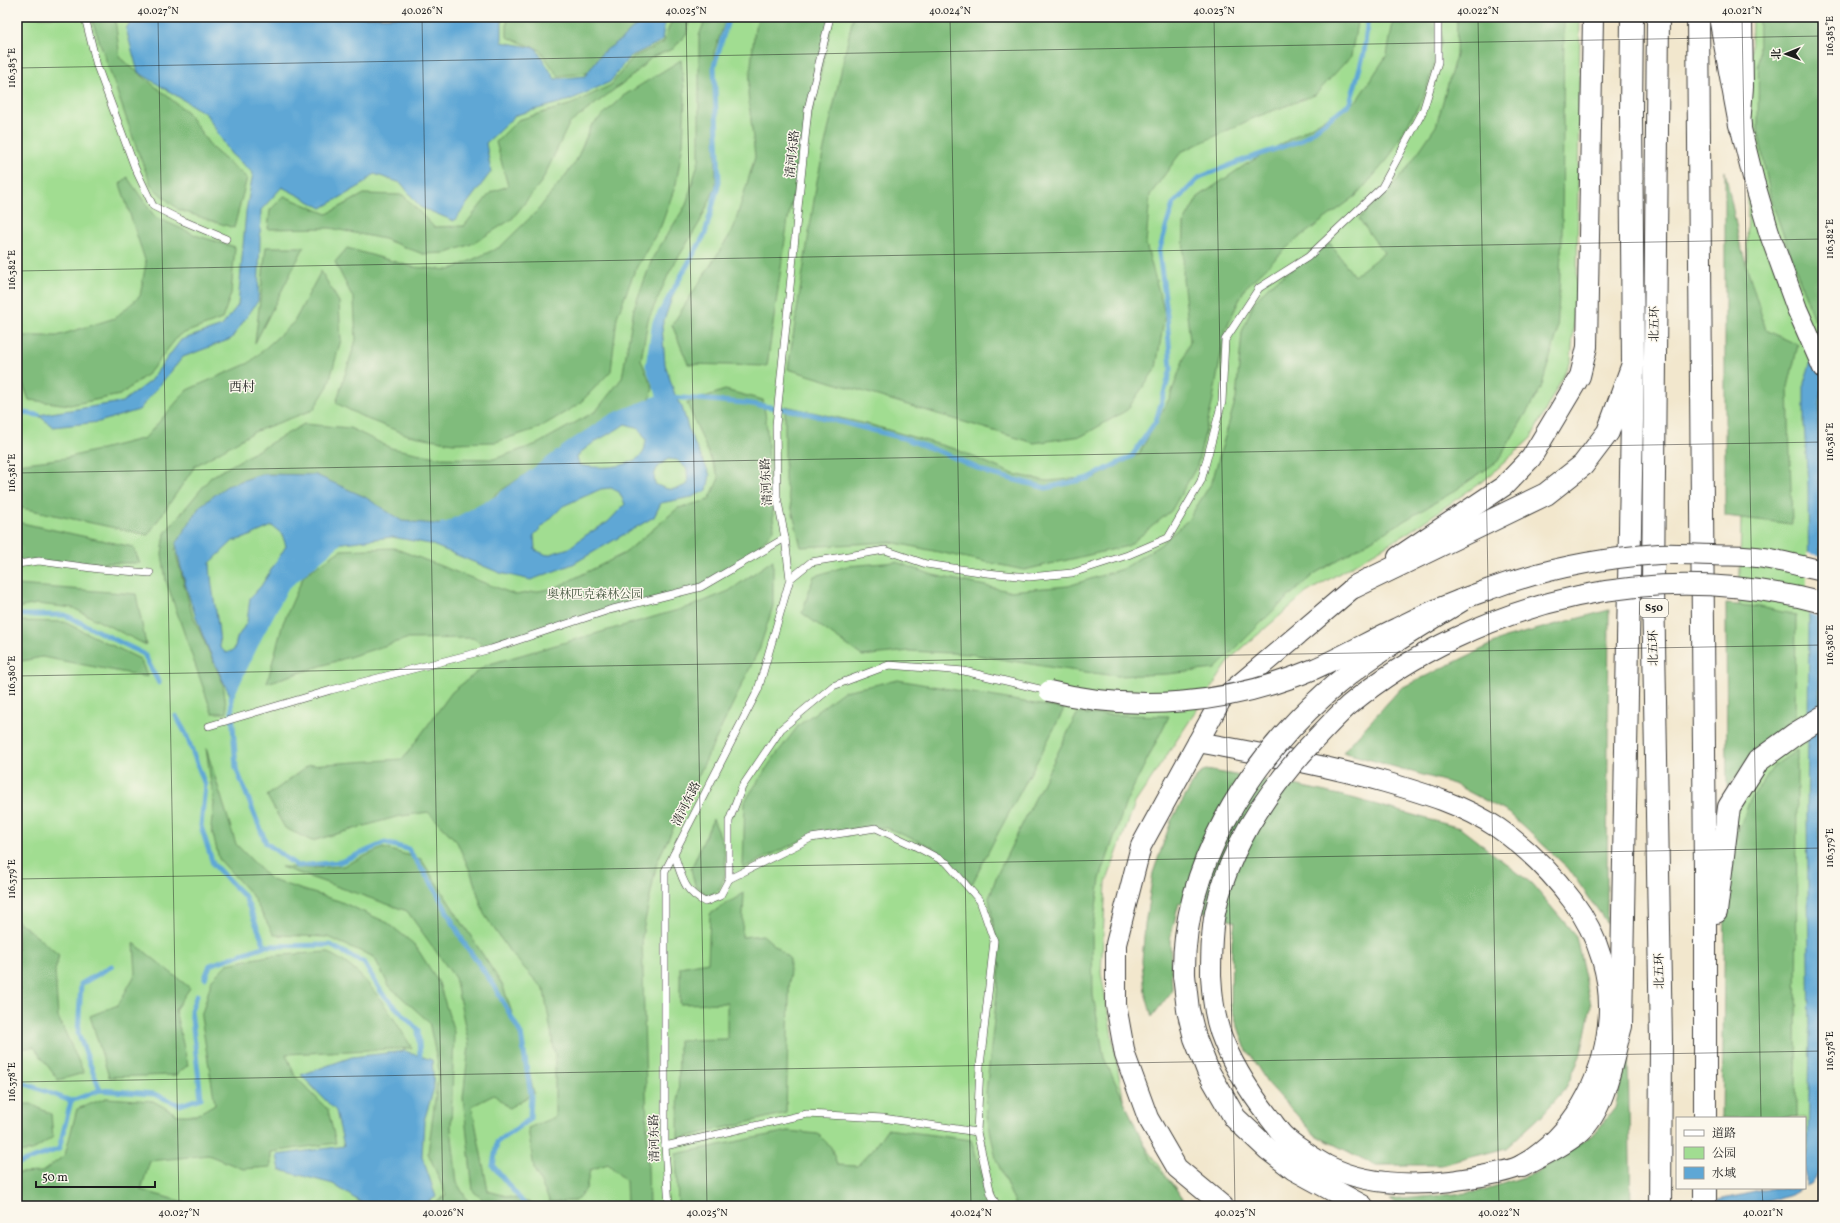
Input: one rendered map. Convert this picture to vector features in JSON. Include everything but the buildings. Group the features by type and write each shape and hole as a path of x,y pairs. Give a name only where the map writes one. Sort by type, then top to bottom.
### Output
{"highway":[{"path":"1522,1166 1559,1146 1580,1131 1592,1118 1600,1102 1621,1026 1633,364 1631,111 1632,17"},
{"name":"北五环","path":"1658,17 1653,586 1661,1042 1660,1203"},
{"path":"1698,17 1704,1117"},
{"path":"1720,17 1740,125"},
{"path":"1354,587 1546,494 1583,465 1608,432 1633,364"},
{"path":"1362,1206 1294,1169 1268,1149 1235,1118 1208,1071 1195,1038 1188,1010 1184,975 1184,957 1188,931 1198,884 1219,833 1253,774 1293,725 1325,694 1354,671 1404,636 1462,600"},
{"path":"1704,1010 1729,807 1758,761 1823,717"}],"main road":[{"path":"1223,1206 1177,1168 1148,1118 1125,1055 1116,1005 1116,944 1141,846 1221,700 1354,587 1504,486 1531,458 1580,376 1587,347 1593,17"},
{"path":"1742,17 1743,87 1740,125 1769,232 1798,309 1823,368"},
{"path":"1049,691 1095,700 1142,704 1188,701 1249,690 1294,677 1397,627 1490,589 1559,569 1593,562 1661,554 1763,558 1823,571"},
{"path":"1198,742 1334,768 1415,790 1447,802 1496,826 1545,866 1563,888 1587,923 1604,967 1608,992 1609,1013 1607,1033 1596,1076 1585,1101 1571,1123 1553,1142 1522,1166 1477,1177 1440,1182 1403,1184 1363,1178 1326,1165 1284,1136 1257,1101 1236,1068 1220,1031 1213,996 1211,975 1215,914 1227,869 1246,830 1277,782 1324,730 1348,706 1390,674 1418,657 1480,626 1529,608 1582,594 1635,586 1689,584 1726,586 1797,596 1823,603"}],"lane":[{"path":"85,17 97,66 135,168 153,206 226,239"},
{"name":"清河东路","path":"669,1206 665,1146 665,871 758,690 790,579 785,538 777,497 776,425 808,109 830,17"},
{"path":"790,579 811,562 885,550 926,564 987,573 1029,577 1072,573 1128,555 1168,538 1201,481 1222,402 1225,340 1259,288 1308,257 1382,187 1423,111 1438,62 1438,17"},
{"path":"209,726 332,690 491,649 609,610 700,587 785,538"},
{"path":"17,564 39,561 99,569 150,573"},
{"path":"674,854 686,888 694,897 705,902 720,896 729,879 729,821 742,787 781,729 834,686 889,666 964,672 1049,691"},
{"path":"729,879 811,838 876,828 947,863 980,901 994,941 980,1066 977,1132 991,1194 997,1206"},
{"path":"665,1146 807,1114 883,1118 977,1132"}],"green space":[{"name":"奥林匹克森林公园","path":"17,17 1580,17 1577,284 1571,361 1531,438 1487,478 1409,532 1306,593 1232,657 1135,803 1106,883 1101,973 1127,1120 1188,1206 17,1206"},
{"path":"91,17 116,17 120,58 187,112 212,148 247,178 234,228 179,210 152,187 138,152"},
{"path":"507,17 651,17 588,73 558,76 540,50 507,37"},
{"path":"673,17 689,17 687,33 673,49 652,57 632,76 569,124 542,181 512,219 474,243 447,253 423,254 384,239 330,228 268,229 270,210 284,196 327,214 364,194 403,195 434,227 464,226 491,192 508,186 496,142 518,120 572,104 611,85 633,57 663,43"},
{"path":"706,17 727,17 714,52 716,186 700,222 670,271 648,320 641,360 653,388 647,409 532,470 496,494 478,520 426,531 195,517 175,550 192,614 223,683 227,713 212,713 166,581 162,554 165,533 211,477 304,424 350,428 391,448 441,458 494,459 537,444 596,411 622,378 634,308 653,257 686,205 699,160 699,36"},
{"path":"759,17 833,17 788,219 767,366 688,364 672,325 733,230 755,157 748,93 755,27"},
{"path":"853,17 1358,17 1351,56 1315,95 1256,117 1181,152 1150,195 1146,244 1165,314 1156,368 1127,410 1082,436 1034,443 788,369 817,181"},
{"path":"1394,17 1442,17 1441,43 1424,96 1388,159 1356,196 1292,243 1245,288 1226,328 1212,404 1197,466 1171,511 1128,546 1024,570 891,542 801,547 785,481 785,406 871,425 955,449 1013,474 1047,481 1096,477 1139,454 1170,397 1190,341 1183,279 1184,222 1198,197 1245,165 1357,100 1387,55"},
{"path":"1457,17 1564,17 1562,234 1557,334 1541,388 1498,461 1453,492 1314,574 1274,610 1215,669 1167,674 1116,676 970,654 909,651 862,656 802,613 814,576 847,566 896,562 933,575 1009,591 1068,586 1122,569 1160,545 1188,520 1212,482 1236,398 1242,332 1254,302 1271,284 1330,243 1354,276 1384,253 1359,219 1404,173 1436,126 1456,55"},
{"path":"1752,17 1823,17 1823,1152 1806,1155 1806,1117 1728,1117"},
{"path":"1759,17 1823,17 1823,311 1814,320 1771,200 1758,130"},
{"path":"681,60 685,99 683,144 676,184 661,226 635,270 617,317 611,371 579,404 539,428 496,442 453,443 408,435 367,419 336,403 356,340 354,300 335,262 347,248 413,267 450,270 500,247 538,210 575,163 591,126 623,96"},
{"path":"1725,171 1740,244 1766,330 1798,345 1788,387 1792,524 1725,516"},
{"path":"127,177 155,217 198,236 235,247 231,294 222,319 179,335 149,373 120,395 70,405 29,400 17,368 17,336 57,336 115,318 140,296 146,263 120,184"},
{"path":"266,247 304,247 255,343"},
{"path":"321,271 339,302 341,340 328,386 313,410 254,432 195,466 148,535 17,507 17,464 66,458 145,438 187,390 249,363 294,322"},
{"path":"725,390 763,400 766,419 774,530 751,554 700,588 485,647 473,638 406,639 267,683 283,623 304,575 341,550 394,548 516,595 555,588 625,553 678,508 709,500 719,478 687,403"},
{"path":"17,522 133,547 140,563 17,563"},
{"path":"773,560 773,606 760,647 657,862 642,936 649,1206 623,1206 627,1204 626,1181 608,1164 590,1170 586,1189 575,1201 550,1202 534,1169 528,1128 555,1117 555,1055 544,990 510,952 484,914 471,873 457,842 428,812 396,817 312,841 285,828 267,796 309,765 403,759 452,692 486,665 692,606 729,591"},
{"path":"17,585 136,594 146,645 73,608 37,604 17,608"},
{"path":"1726,604 1760,607 1796,615 1795,718 1757,747 1727,788"},
{"path":"1609,610 1607,923 1568,868 1509,813 1454,784 1343,752 1401,688 1505,638"},
{"path":"17,621 64,622 140,659 148,677 42,657 17,662"},
{"path":"898,680 1064,709 972,884 932,847 887,828 865,827 813,835 743,868 745,801 772,760 799,725 844,691"},
{"path":"1077,714 1169,716 1126,802 1100,879 1092,935 1093,995 1104,1058 1151,1159 1189,1206 1016,1206 996,1159 987,1115 986,1093 1000,966 989,898 997,875"},
{"path":"206,748 236,844 271,880 339,901 388,923 415,945 439,983 454,1032 451,1128 457,1183 471,1206 430,1206 446,1195 428,1153 439,1069 429,1022 389,986 374,957 327,937 274,935 251,894 219,859 211,826 214,804"},
{"path":"1797,750 1796,1117 1722,1117 1725,902 1737,834 1750,800 1774,766"},
{"path":"1206,770 1299,786 1352,798 1460,828 1531,883 1576,936 1591,1005 1581,1054 1565,1089 1540,1117 1506,1148 1441,1165 1375,1165 1315,1135 1267,1082 1245,1047 1231,1006 1232,941 1235,922 1179,903 1170,939 1172,991 1152,1017 1145,992 1142,961 1145,925 1153,873 1171,821 1197,776"},
{"path":"713,819 724,846 726,872 719,890 708,896 695,885 691,869"},
{"path":"383,848 421,859 503,986 522,1043 534,1093 509,1108 494,1095 472,1106 488,1191 542,1206 490,1206 473,1191 463,1098 469,1045 455,978 407,911 281,867 312,868 343,866"},
{"path":"744,893 742,937 763,935 790,959 786,1113 678,1139 679,1040 727,1039 727,1003 680,1004 680,967 708,962 710,914"},
{"path":"17,920 59,955 55,971 58,1017 84,1073 58,1080 34,1047 17,1049"},
{"path":"134,943 190,988 175,1010 188,1065 176,1075 109,1077 90,1016 118,1005 136,973"},
{"path":"327,952 346,963 375,992 412,1048 286,1054 295,1076 328,1110 336,1143 271,1152 271,1167 243,1169 208,1155 150,1161 141,1190 197,1206 17,1206 17,1173 42,1172 65,1155 77,1109 106,1098 153,1101 178,1115 196,1115 215,1104 201,1017 212,979 227,964 268,956"},
{"path":"1628,1057 1631,1206 1400,1206 1390,1200 1477,1192 1536,1173 1595,1133 1615,1108"},
{"path":"17,1104 31,1104 51,1114 53,1137 32,1151 17,1153"},
{"path":"887,1129 971,1140 992,1206 678,1206 676,1154 788,1131 818,1134 831,1147 837,1165 857,1166 873,1149"}],"water":[{"path":"133,17 502,17 502,42 536,48 555,79 585,76 602,53 623,38 645,17 665,17 662,41 629,57 610,82 570,100 516,115 486,143 491,172 454,221 420,207 401,183 374,174 362,185 322,208 282,187 261,210 258,301 231,339 183,357 139,410 99,422 53,427 38,415 122,402 150,381 181,340 222,326 238,305 246,211 253,173 231,154 206,114 138,72 126,29"},
{"path":"677,284 662,326 665,364 676,398 682,407 690,434 710,475 707,490 692,497 661,503 654,517 573,564 531,580 500,573 430,544 392,537 335,544 286,587 260,636 231,697 213,660 191,603 176,544 200,506 227,486 261,474 316,475 365,497 402,521 446,525 494,500 574,441 612,416 660,397 648,366 655,322","holes":["625,424 639,428 646,440 644,452 638,458 622,465 604,467 579,465 577,457 582,451","668,459 677,460 687,469 688,484 675,489 668,489 655,484 654,476 659,467","611,488 619,492 625,504 608,522 586,535 569,548 547,555 535,550 534,535 563,506 601,489","272,526 282,534 286,546 261,586 250,598 247,622 237,638 234,650 226,653 220,647 210,563 233,541 245,538"]},
{"path":"1823,331 1823,381 1818,422 1820,516 1819,812 1823,939 1823,1166 1810,1184 1806,1186 1810,1034 1807,816 1809,631 1808,485 1804,424 1804,383"},
{"path":"405,1051 432,1060 434,1088 424,1121 422,1156 436,1197 420,1206 366,1206 333,1184 280,1170 277,1155 344,1146 336,1111 301,1075 352,1057"},
{"path":"1768,1189 1800,1189 1792,1194 1747,1206 1691,1206"}],"pier":[{"path":"1807,553 1822,556 1822,617 1807,613"}],"waterway":[{"path":"442,525 446,525 494,500 574,441 612,416 660,397 648,366 655,322 705,234 719,182 714,66 729,17"},
{"path":"670,397 745,403 802,412 903,438 946,454 988,473 1046,488 1089,478 1132,456 1156,421 1171,369 1166,304 1159,252 1173,204 1200,177 1246,159 1300,141 1350,103 1364,53 1368,17"},
{"path":"17,412 38,415"},
{"path":"338,543 286,587 260,636 231,697 236,768 266,843 297,866 340,862 385,843 408,849 432,884 464,943 493,984 521,1034 531,1095 530,1119 497,1142 493,1166 526,1206"},
{"path":"17,615 65,615 144,654 159,683"},
{"path":"176,716 186,734 205,785 201,826 213,864 245,897 265,946 330,945 364,963 382,993 418,1030 420,1056"},
{"path":"205,978 210,965 265,946"},
{"path":"100,1090 78,1033 81,984 112,966"},
{"path":"17,1164 59,1149 71,1101 100,1090 154,1094 180,1105 201,1098 191,1010 197,995"},
{"path":"17,1084 26,1084 71,1101"}],"district":[{"name":"西村","path":"242,388"}]}
